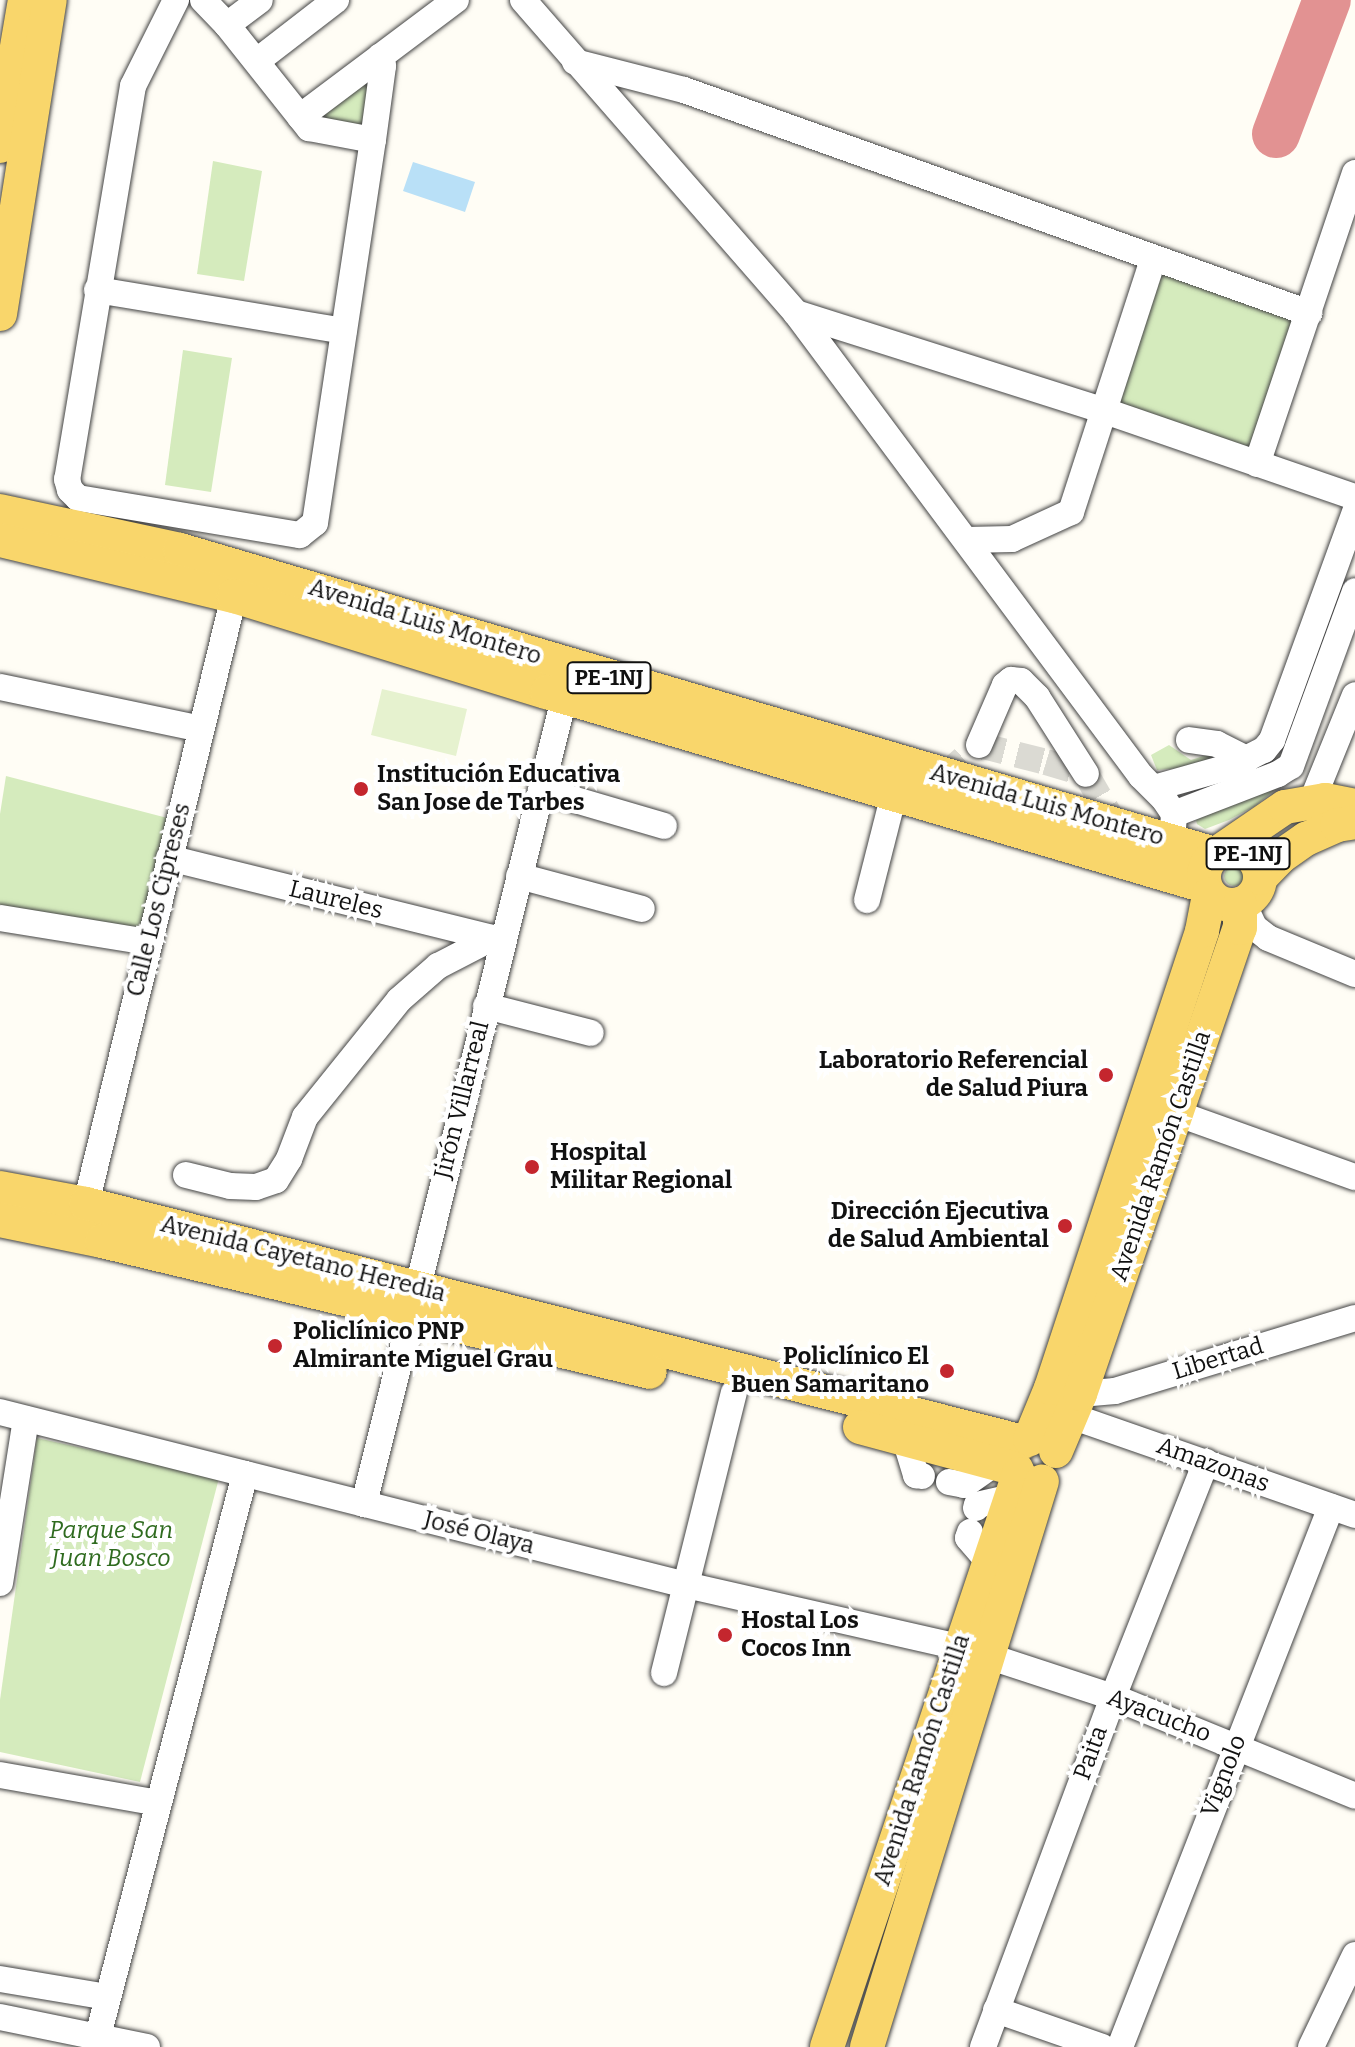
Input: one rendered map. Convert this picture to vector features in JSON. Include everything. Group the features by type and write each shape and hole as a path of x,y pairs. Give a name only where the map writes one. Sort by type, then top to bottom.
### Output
{"main road":[{"path":"0,146 25,0"},
{"path":"0,314 50,0"},
{"name":"Avenida Luis Montero","path":"0,511 1111,842 1232,893"},
{"name":"Avenida Luis Montero","path":"0,540 177,565 234,596 564,698 894,794 992,807"},
{"name":"PE-1NJ","path":"1232,893 1206,865 1217,853 1285,807 1334,800 1355,806"},
{"name":"PE-1NJ","path":"1232,893 1306,839 1337,825 1355,822"},
{"name":"Avenida Luis Montero","path":"1111,842 1173,828 1217,853"},
{"name":"PE-1NJ","path":"1217,853 1243,851 1256,862 1232,893"},
{"name":"Avenida Ramón Castilla","path":"867,2047 1024,1465 1075,1405 1160,1107 1202,931 1232,893"},
{"name":"Avenida Ramón Castilla","path":"827,2047 974,1652 989,1562 1051,1388 1160,1107"},
{"name":"Avenida Cayetano Heredia","path":"0,1188 86,1204 734,1393 905,1439 1024,1465"},
{"name":"Avenida Cayetano Heredia","path":"0,1220 412,1300 1024,1465"}],"street":[{"path":"176,0 133,86 67,479 70,490 78,498 300,535 315,523 373,140 383,66 380,56"},
{"path":"203,0 257,61 309,128 373,140"},
{"path":"227,25 260,0"},
{"path":"257,61 336,0"},
{"path":"300,117 456,0"},
{"path":"523,0 796,313 1154,788 1173,828 1272,740 1355,512"},
{"path":"575,62 684,90 1153,260 1309,313"},
{"path":"1257,464 1355,173"},
{"path":"967,540 1012,539 1071,512 1153,260"},
{"path":"97,290 344,331"},
{"path":"796,313 1105,411 1355,497"},
{"path":"177,565 186,516"},
{"path":"1154,788 1291,766 1355,591"},
{"name":"Calle Los Cipreses","path":"86,1204 234,596"},
{"path":"979,745 1005,685 1011,680 1021,681 1037,697 1086,774"},
{"path":"0,687 201,729"},
{"path":"1312,801 1355,695"},
{"name":"Jirón Villarreal","path":"364,1504 486,1006 497,940 519,876 564,698"},
{"path":"1189,740 1217,744 1239,772"},
{"path":"541,790 664,826"},
{"path":"867,900 894,794"},
{"name":"Laureles","path":"169,858 497,940"},
{"path":"519,876 642,909"},
{"path":"1232,893 1254,927 1268,938 1355,974"},
{"path":"0,918 149,942"},
{"path":"186,1175 230,1186 256,1187 276,1180 289,1159 305,1117 399,1000 438,966 497,940"},
{"path":"486,1006 591,1033"},
{"path":"1160,1107 1355,1177"},
{"name":"Libertad","path":"1075,1405 1355,1318"},
{"path":"664,1673 734,1393"},
{"name":"Amazonas","path":"1075,1405 1206,1462 1343,1511"},
{"name":"José Olaya","path":"0,1412 686,1585 974,1652"},
{"path":"0,1583 26,1419"},
{"path":"905,1439 916,1475 922,1476"},
{"name":"Paita","path":"983,2047 1113,1697 1206,1462"},
{"path":"967,1502 1024,1465"},
{"path":"967,1502 1024,1465"},
{"path":"98,2036 245,1474"},
{"path":"967,1502 968,1538 989,1562"},
{"name":"Vignolo","path":"1120,2047 1236,1745 1343,1511"},
{"name":"Ayacucho","path":"974,1652 1113,1697 1355,1796"},
{"path":"0,1775 159,1803"},
{"path":"1311,2047 1355,1955"},
{"path":"0,1979 107,1997"},
{"path":"996,2010 1102,2047"},
{"path":"0,2017 147,2047"}],"green space":[{"path":"369,81 362,129 314,117"},
{"path":"213,161 262,171 244,281 197,274"},
{"path":"1162,268 1296,314 1249,452 1115,406"},
{"path":"183,350 232,358 211,492 165,485"},
{"path":"382,689 467,709 456,756 371,735"},
{"path":"1169,745 1191,760 1216,752 1217,757 1182,768 1157,770 1151,755"},
{"path":"6,776 175,820 146,934 0,911 0,814"},
{"path":"1287,780 1255,806 1229,820 1205,829 1197,824 1196,820"},
{"path":"1234,866 1241,869 1244,876 1241,883 1234,886 1227,883 1224,876 1227,869"},
{"name":"Parque San Juan Bosco","path":"37,1438 219,1478 140,1782 0,1752 0,1700"}],"water":[{"path":"413,162 475,182 465,212 403,191"}],"taxiway":[{"path":"1276,134 1327,0"}],"tunnel":[{"path":"944,776 979,745 1046,762 1086,774 1116,826"}],"place":[{"name":"Institución Educativa San Jose de Tarbes","path":"361,789"},
{"name":"Laboratorio Referencial de Salud Piura","path":"1106,1075"},
{"name":"Hospital Militar Regional","path":"532,1167"},
{"name":"Dirección Ejecutiva de Salud Ambiental","path":"1065,1226"},
{"name":"Policlínico PNP Almirante Miguel Grau","path":"275,1346"},
{"name":"Policlínico El Buen Samaritano","path":"947,1371"},
{"name":"Hostal Los Cocos Inn","path":"725,1635"}]}
